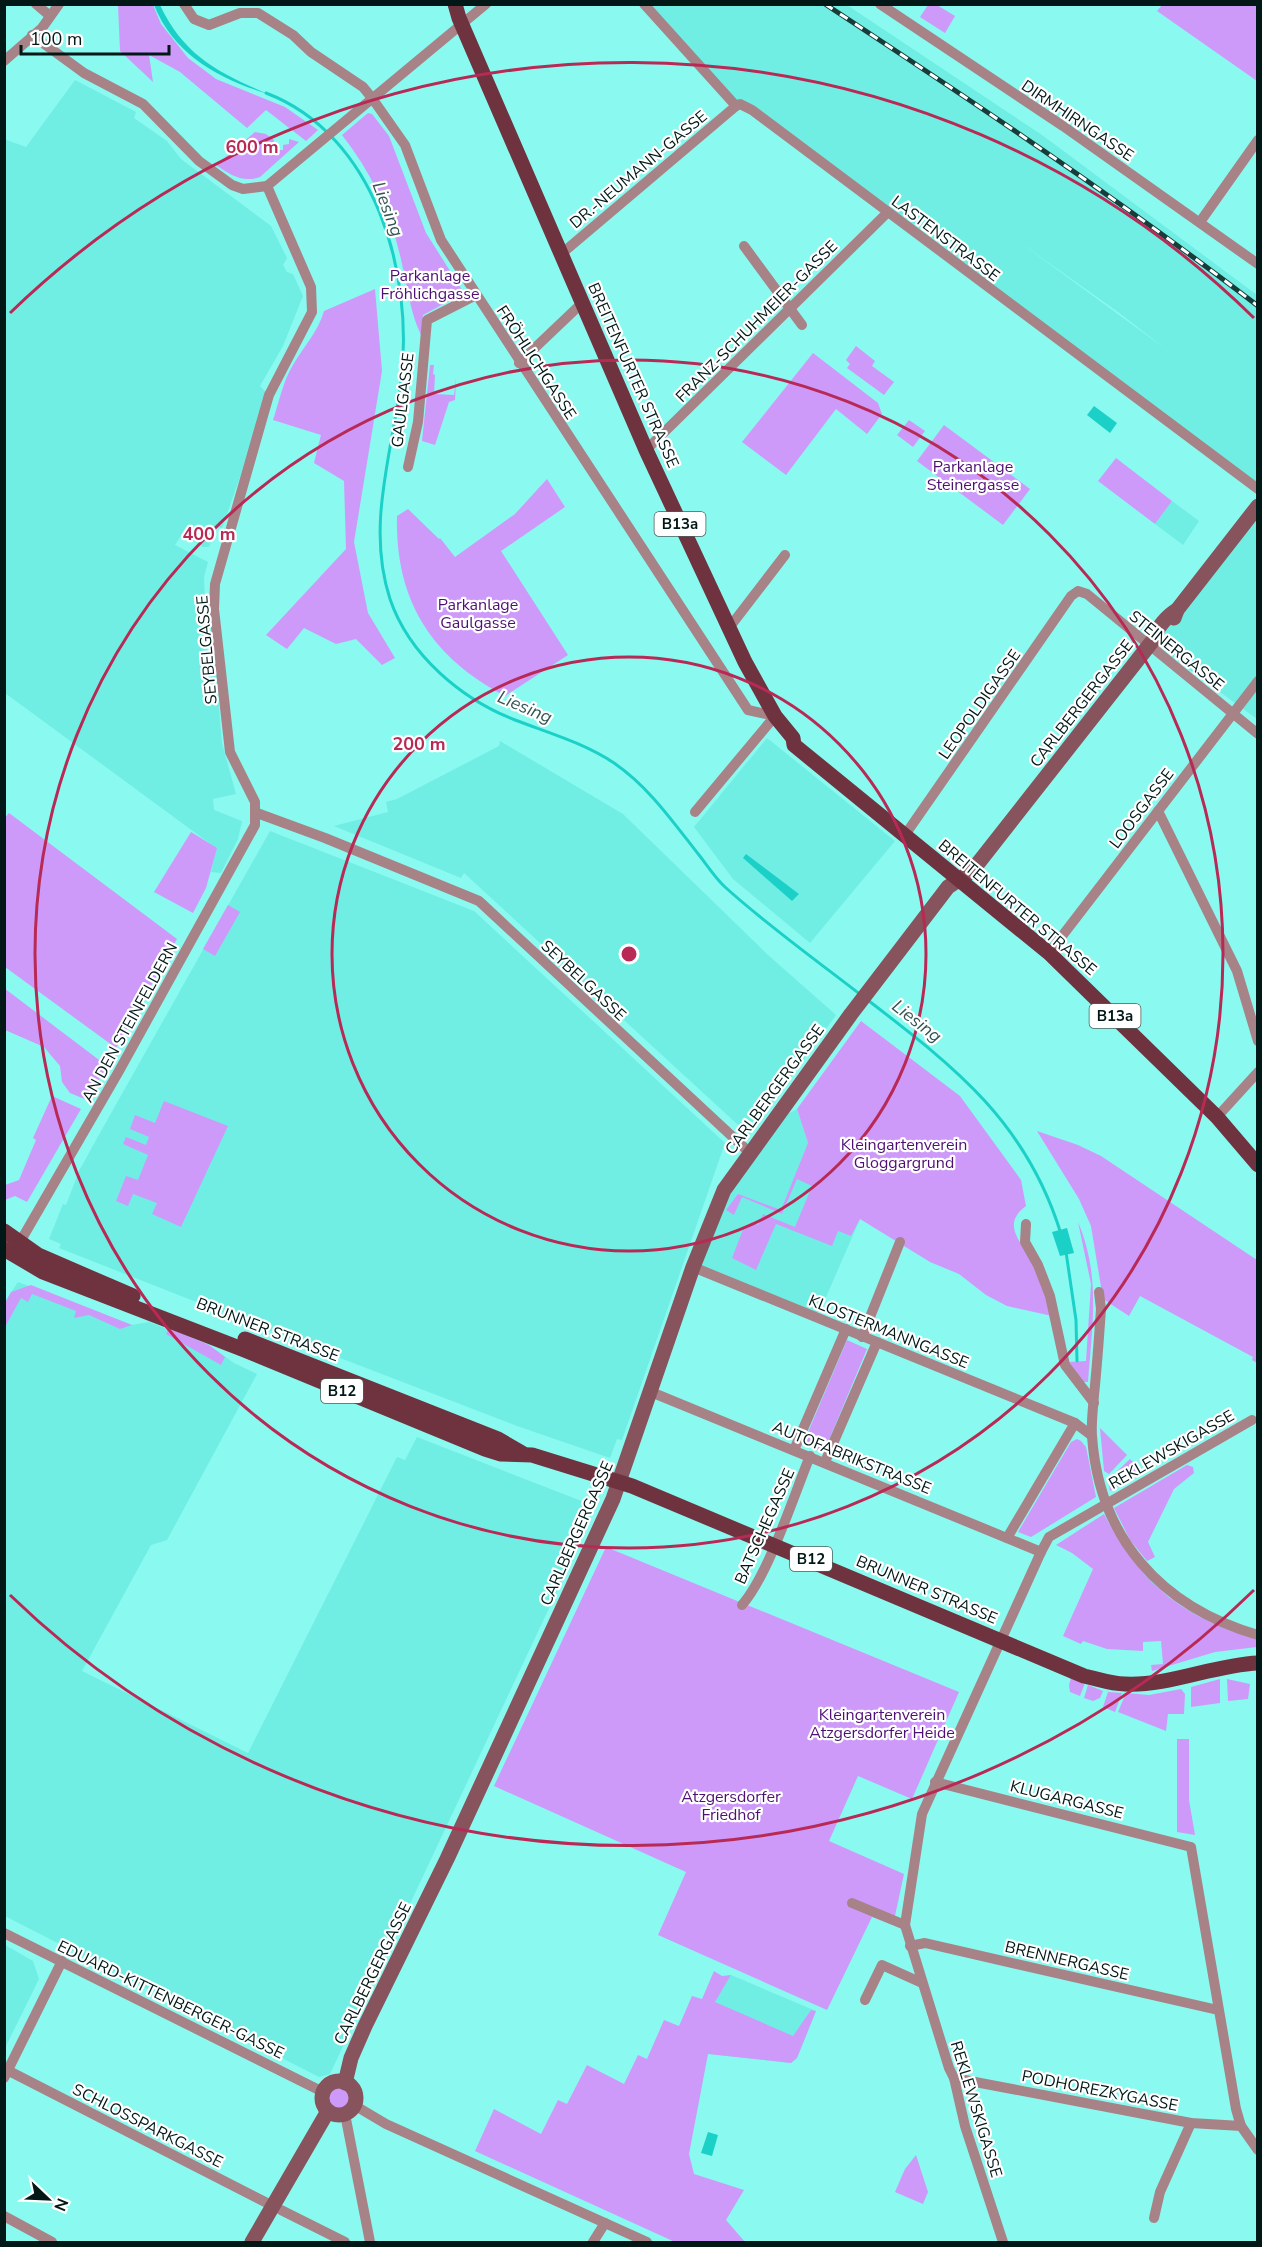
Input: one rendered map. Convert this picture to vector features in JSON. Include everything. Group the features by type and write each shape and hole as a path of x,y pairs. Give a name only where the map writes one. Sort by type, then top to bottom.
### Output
{"main road":[{"name":"BREITENFURTER STRASSE","path":"448,4 454,16 459,16 560,255 646,450 729,628 775,716 793,738 799,739 819,758 820,764 1049,953 1217,1117 1257,1165"},
{"name":"BRUNNER STRASSE","path":"4,1231 10,1252 38,1254 84,1276 498,1439 522,1453 620,1483 774,1544 1084,1676 1118,1684 1161,1681 1219,1667 1257,1663"}],"street":[{"path":"36,4 50,16"},
{"path":"4,61 42,28 59,4"},
{"name":"FRÖHLICHGASSE","path":"184,4 194,19 205,25 217,24 240,13 256,9 311,52 363,87 405,145 441,240 519,363 748,710 775,716"},
{"path":"32,35 84,73 143,104 199,160 232,185 243,189 267,186 373,100 459,16 486,4"},
{"name":"LASTENSTRASSE","path":"644,4 736,106 740,104 752,110 1257,489"},
{"name":"DIRMHIRNGASSE","path":"880,4 1063,126 1257,264"},
{"name":"DR.-NEUMANN-GASSE","path":"560,255 736,106"},
{"path":"1200,222 1257,140"},
{"name":"SEYBELGASSE","path":"267,186 311,287 313,300 312,312 269,395 215,584 214,609 230,752 255,802 257,813 479,902 750,1153"},
{"name":"FRANZ-SCHUHMEIER-GASSE","path":"646,450 887,213"},
{"path":"744,246 802,325"},
{"name":"GAULGASSE","path":"408,467 418,422 427,320 476,295"},
{"path":"519,363 582,303"},
{"name":"LASTENSTRASSE","path":"1245,481 1257,495"},
{"name":"CARLBERGERGASSE","path":"345,2082 351,2058 360,2037 456,1839 620,1483 693,1267 724,1190 854,1010 948,887 972,871 1151,643 1171,613 1177,610 1257,506"},
{"path":"729,628 785,555"},
{"name":"STEINERGASSE","path":"1078,591 1087,594 1122,625 1151,643 1257,734"},
{"name":"LEOPOLDIGASSE","path":"905,835 1071,596 1078,591"},
{"name":"LOOSGASSE","path":"1049,953 1257,681"},
{"path":"695,812 775,716"},
{"path":"1158,811 1237,971 1257,1041"},
{"name":"AN DEN STEINFELDERN","path":"10,1252 119,1071 255,825 257,813"},
{"path":"1217,1117 1257,1072"},
{"path":"1026,1224 1025,1242 1038,1264 1050,1296 1065,1365 1094,1403"},
{"path":"862,1337 900,1242"},
{"name":"KLOSTERMANNGASSE","path":"693,1267 1075,1423 1091,1435"},
{"path":"1099,1293 1101,1309 1091,1435 1100,1486 1106,1504 1131,1553 1175,1597 1221,1623 1257,1635"},
{"path":"794,1450 846,1329"},
{"path":"825,1462 877,1342"},
{"name":"AUTOFABRIKSTRASSE","path":"651,1392 1041,1552"},
{"name":"REKLEWSKIGASSE","path":"1003,2242 965,2126 954,2078 905,1925 922,1814 1000,1640 1050,1537 1252,1420"},
{"path":"1008,1538 1075,1423"},
{"name":"BATSCHEGASSE","path":"742,1605 749,1597 774,1544 810,1456"},
{"name":"KLUGARGASSE","path":"935,1782 1191,1847 1218,2010"},
{"path":"852,1903 905,1925"},
{"name":"EDUARD-KITTENBERGER-GASSE","path":"4,1933 323,2092"},
{"name":"BRENNERGASSE","path":"910,1946 925,1943 1218,2010"},
{"path":"7,2074 62,1961"},
{"path":"865,2000 882,1965 922,1983"},
{"path":"1218,2010 1241,2126 1257,2150"},
{"name":"SCHLOSSPARKGASSE","path":"7,2074 345,2242"},
{"name":"PODHOREZKYGASSE","path":"954,2078 1191,2122 1241,2126"},
{"path":"328,2111 322,2102 323,2092 330,2084 345,2082 354,2092 349,2109 370,2242"},
{"path":"328,2111 349,2109 386,2124 647,2242"},
{"path":"252,2242 277,2208 328,2111"},
{"path":"1155,2218 1160,2192 1191,2122"},
{"path":"4,2216 52,2242"},
{"path":"592,2242 605,2223"}],"shaded area":[{"path":"644,5 847,5 1042,135 1257,295 1257,491 735,103","holes":["1018,241 1118,312 1167,350"]},
{"path":"75,80 136,112 134,118 167,141 181,159 271,226 287,258 283,265 287,272 293,274 303,296 283,346 260,386 269,395 222,528 217,527 209,547 203,547 182,534 175,545 208,562 204,577 208,667 216,673 222,743 236,794 213,799 214,810 242,821 238,839 221,873 211,872 216,848 5,693 4,139 26,147"},
{"path":"1257,498 1257,719 1149,640 1228,542"},
{"path":"1172,501 1199,521 1183,545 1155,524"},
{"path":"767,738 895,841 810,943 733,879 694,827"},
{"path":"500,741 623,814 767,954 836,1015 749,1135 464,873 461,878 334,826 388,812 386,802 397,799 499,746"},
{"path":"270,831 474,911 725,1143 622,1440 617,1439 610,1458 517,1426 288,1338 59,1248 61,1244 49,1239 63,1204 66,1205 79,1171"},
{"path":"797,1109 808,1143 860,1219 820,1311 811,1315 693,1267 712,1214 774,1121"},
{"path":"18,1282 132,1325 149,1322 207,1344 234,1363 257,1374 167,1540 151,1545 82,1671 248,1753 397,1457 405,1460 417,1437 584,1502 590,1521 330,2074 319,2077 5,1916 4,1303"},
{"path":"5,1945 33,1961 39,1979 5,2048"},
{"path":"731,1975 816,2011 797,2058 791,2063 683,2051"}],"green space":[{"path":"118,5 153,5 161,24 188,58 216,79 285,107 318,130 306,141 266,110 247,128 180,72 149,55 153,82 120,51"},
{"path":"928,5 937,5 955,16 945,33 920,17"},
{"path":"1162,5 1257,5 1257,81 1157,11"},
{"name":"Parkanlage Fröhlichgasse","path":"368,113 372,114 389,136 426,233 464,293 423,315 421,335 387,212 363,164 342,135"},
{"path":"255,132 266,134 274,140 274,150 283,150 283,145 289,144 289,139 299,142 260,177 254,179 232,175 216,165"},
{"path":"375,289 382,371 354,542 368,613 395,658 382,665 356,639 336,644 304,628 287,649 266,635 346,549 344,481 314,463 321,435 273,420 290,371 324,311"},
{"path":"856,346 875,361 872,366 894,382 884,395 847,368 850,364 846,360"},
{"path":"813,353 878,403 882,414 867,434 836,409 786,475 742,442"},
{"path":"430,365 434,365 434,394 454,395 456,378 455,400 449,402 435,445 422,441"},
{"path":"909,420 925,431 913,447 897,435"},
{"name":"Parkanlage Steinergasse","path":"944,425 1030,489 1003,525 917,461"},
{"path":"1116,458 1172,501 1155,524 1098,481"},
{"name":"Parkanlage Gaulgasse","path":"547,479 565,507 501,551 568,655 505,696 479,681 457,663 422,623 411,600 403,574 398,546 397,516 408,509 440,538 455,557 515,514"},
{"path":"9,813 177,939 116,1048 5,967 4,819"},
{"path":"191,832 217,848 206,888 193,913 154,892"},
{"path":"228,905 240,912 215,956 203,949"},
{"path":"4,988 107,1066 87,1100 70,1093 62,1082 60,1066 44,1047 5,1030"},
{"name":"Kleingartenverein Gloggargrund","path":"861,1021 960,1096 1021,1180 1026,1206 1014,1221 1014,1229 1035,1267 1052,1316 1007,1306 986,1295 959,1274 930,1262 860,1219 851,1236 838,1231 832,1246 776,1224 756,1270 732,1258 744,1227 752,1222 758,1225 763,1214 795,1227 812,1186 797,1179 782,1214 742,1197 734,1215 726,1210 738,1194 781,1210 808,1143 797,1109"},
{"path":"52,1096 81,1109 27,1202 15,1196 5,1200 5,1185 19,1180 36,1140 33,1138"},
{"path":"164,1101 228,1126 181,1227 152,1214 157,1203 133,1194 128,1206 116,1201 126,1176 138,1180 148,1155 123,1144 126,1137 146,1145 149,1137 130,1129 135,1115 155,1123"},
{"path":"1037,1131 1078,1145 1101,1156 1257,1260 1257,1363 1252,1360 1253,1357 1140,1296 1129,1316 1103,1299 1091,1226 1079,1199"},
{"path":"1078,1222 1090,1262 1092,1282 1093,1321 1088,1382 1082,1382 1068,1362 1086,1361 1091,1284"},
{"path":"31,1285 132,1325 120,1329 89,1315 74,1318 76,1311 32,1294 28,1302 21,1298 5,1327 5,1303 11,1292"},
{"path":"169,1328 209,1345 225,1357 221,1365 166,1334"},
{"path":"847,1340 867,1349 824,1452 803,1444"},
{"path":"1100,1428 1127,1455 1109,1474 1104,1471"},
{"path":"1077,1439 1086,1447 1096,1497 1031,1537 1018,1532 1071,1442"},
{"path":"1130,1459 1143,1472 1110,1491 1108,1480"},
{"path":"1187,1465 1193,1467 1194,1473 1174,1489 1148,1542 1155,1557 1147,1561 1130,1540 1114,1508"},
{"path":"1104,1514 1133,1560 1166,1595 1207,1620 1257,1639 1257,1647 1215,1652 1152,1671 1151,1665 1163,1664 1161,1641 1143,1642 1143,1651 1107,1649 1083,1641 1081,1644 1063,1636 1093,1569 1072,1553 1056,1545"},
{"path":"606,1547 959,1692 912,1799 858,1776 829,1841 904,1874 893,1925 872,1917 827,2010 658,1935 686,1872 494,1786"},
{"path":"1071,1678 1085,1683 1080,1696 1070,1692"},
{"path":"1220,1679 1220,1703 1191,1707 1191,1687"},
{"path":"1227,1679 1250,1684 1248,1699 1228,1701"},
{"path":"1088,1685 1103,1691 1100,1698 1093,1701 1084,1698"},
{"path":"1181,1689 1185,1694 1184,1714 1168,1714 1166,1731 1118,1712 1126,1693 1149,1695"},
{"path":"1108,1692 1122,1693 1115,1712 1103,1707"},
{"path":"1177,1739 1189,1739 1189,1800 1195,1835 1177,1832"},
{"path":"714,1971 722,1976 731,1975 715,2002 793,2036 811,2010 816,2011 797,2058 791,2063 708,2054 689,2154 694,2174 744,2190 726,2220 745,2242 675,2242 475,2151 494,2109 541,2134 558,2100 567,2104 587,2065 624,2084 638,2055 647,2059 664,2020 679,2026 692,1996 702,1999"},
{"path":"335,2088 343,2088 349,2094 349,2102 343,2108 335,2108 329,2102 329,2094"},
{"path":"916,2155 928,2192 923,2204 895,2192 905,2169"}],"water":[{"path":"154,5 160,5 180,37 205,61 268,94 232,81 200,63 173,38"},
{"path":"1094,406 1117,423 1110,433 1087,415"},
{"path":"746,854 799,894 792,901 743,858"},
{"path":"1067,1228 1074,1253 1060,1256 1052,1232"},
{"path":"708,2132 718,2135 712,2156 701,2153"}],"waterway":[{"name":"Liesing","path":"266,93 304,113 335,141 360,174 380,213 393,254 401,297 403,340 401,381 383,490 380,544 383,572 390,599 410,639 439,673 475,700 515,720 591,750 627,772 660,806 725,887 861,995"},
{"name":"Liesing","path":"869,1001 931,1050 985,1101 1029,1160 1047,1195 1061,1234"},
{"name":"Liesing","path":"1066,1252 1076,1320 1077,1361"}],"railway":[{"path":"825,4 1099,189 1258,306"}],"park label":[{"name":"Kleingartenverein Atzgersdorfer Heide","path":"882,1723"},
{"name":"Atzgersdorfer Friedhof","path":"731,1805"}]}
